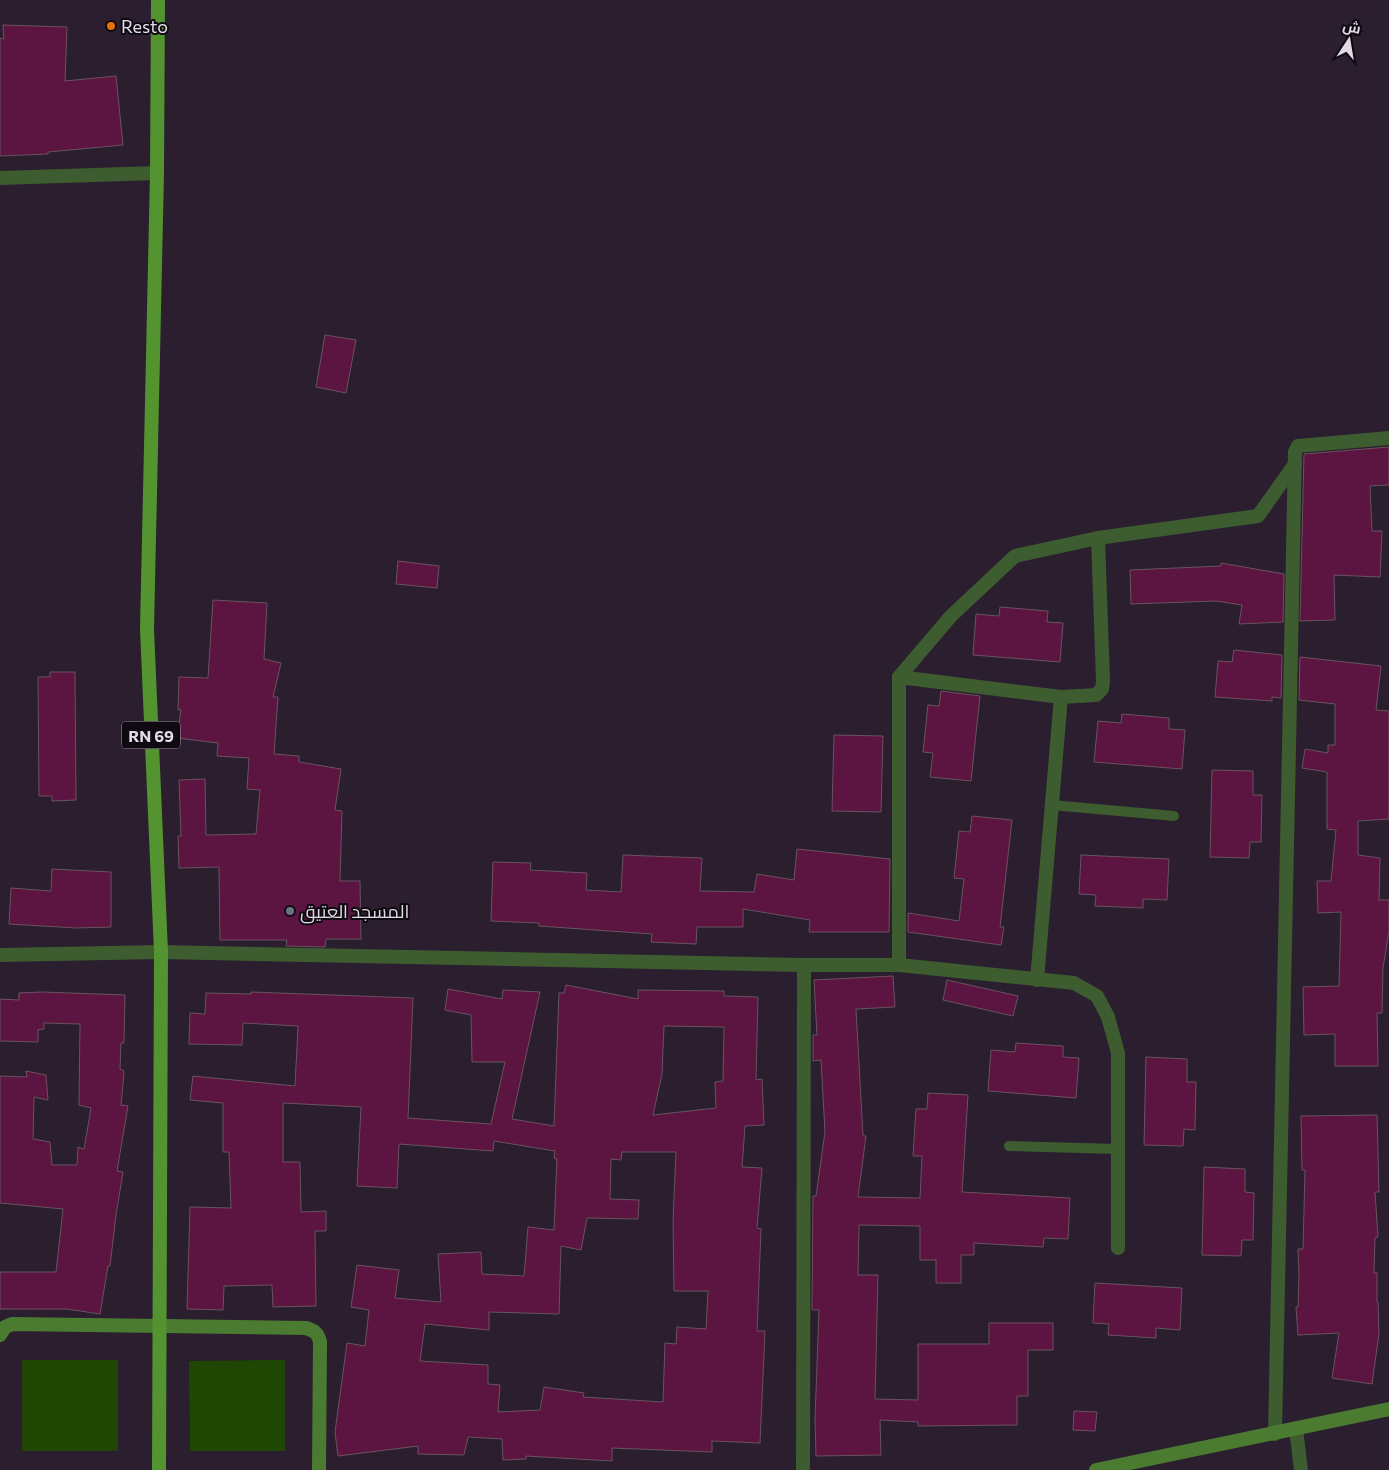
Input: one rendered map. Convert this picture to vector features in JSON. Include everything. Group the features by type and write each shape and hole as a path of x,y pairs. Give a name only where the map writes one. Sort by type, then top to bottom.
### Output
{"main road":[{"name":"RN 69","path":"158,0 157,173 147,629 161,952 159,1470"},
{"path":"0,1335 5,1327 12,1324 306,1328 314,1330 319,1336 320,1342 319,1470"},
{"path":"1096,1470 1389,1409"}],"street":[{"path":"0,178 157,173"},
{"path":"1275,1434 1295,452 1298,446 1389,438"},
{"path":"899,965 900,677 951,616 1015,556 1098,538 1258,516 1295,464"},
{"path":"900,677 1061,697 1096,695 1102,689 1104,681 1098,538"},
{"path":"1037,980 1061,697"},
{"path":"0,955 161,952 804,965 899,965 1074,983 1097,996 1108,1017 1118,1053 1118,1248"},
{"path":"803,1470 804,965"},
{"path":"1296,1429 1301,1470"}],"lane":[{"path":"1052,805 1174,816"},
{"path":"1009,1146 1118,1149"}],"green space":[{"path":"22,1360 118,1360 118,1451 22,1451"},
{"path":"285,1360 285,1451 190,1451 189,1361"}],"building":[{"path":"3,25 67,27 65,81 116,76 123,145 48,152 48,154 0,156 0,38 4,39"},
{"path":"325,335 356,340 346,393 316,387"},
{"path":"1389,447 1389,485 1370,486 1372,531 1382,531 1380,577 1334,575 1335,620 1300,621 1304,454"},
{"path":"398,561 439,566 437,588 396,584"},
{"path":"1221,563 1284,574 1283,622 1239,624 1242,605 1216,601 1131,604 1130,570 1221,566"},
{"path":"213,600 267,603 264,659 281,663 273,697 278,697 274,754 299,756 299,762 341,769 335,810 342,811 340,881 360,881 361,939 326,939 325,947 286,946 287,940 220,940 219,867 179,868 178,836 181,836 179,780 205,779 206,835 256,834 260,790 247,789 249,758 217,756 218,743 177,738 181,710 178,710 179,677 208,678"},
{"path":"1000,607 1048,611 1047,622 1063,623 1060,662 973,655 976,614 999,616"},
{"path":"1234,650 1282,655 1281,698 1272,697 1272,701 1215,697 1218,661 1232,662"},
{"path":"1300,657 1381,666 1376,710 1389,711 1389,819 1358,821 1358,855 1380,858 1379,900 1389,900 1389,931 1383,968 1382,1013 1377,1013 1378,1066 1335,1066 1335,1034 1304,1035 1303,987 1339,986 1341,912 1318,913 1317,881 1331,881 1336,830 1327,829 1327,772 1302,768 1305,749 1328,753 1328,745 1335,745 1335,704 1299,700"},
{"path":"50,672 75,672 76,800 52,801 52,796 39,796 38,677 50,677"},
{"path":"941,691 980,696 971,781 930,777 933,753 923,752 928,705 939,706"},
{"path":"1122,714 1169,718 1169,729 1185,730 1182,769 1094,762 1098,721 1121,723"},
{"path":"834,735 883,736 881,812 832,811"},
{"path":"1212,770 1253,771 1253,795 1262,795 1261,842 1250,842 1249,858 1210,857"},
{"path":"972,816 1012,820 1000,927 1004,927 1001,945 908,932 908,913 959,921 964,879 954,878 959,831 970,832"},
{"path":"797,849 890,859 889,932 809,932 810,920 743,909 743,927 697,927 696,944 651,942 652,934 539,926 539,923 491,921 493,862 531,863 530,870 587,873 586,890 621,892 623,855 702,858 700,891 754,892 757,874 794,880"},
{"path":"1081,855 1169,859 1167,900 1143,899 1143,908 1095,906 1096,895 1079,894"},
{"path":"52,869 111,872 111,927 76,928 9,924 11,888 51,891"},
{"path":"893,976 895,1007 856,1009 863,1136 866,1136 858,1197 920,1198 922,1156 913,1156 916,1109 927,1109 928,1093 968,1095 962,1192 1070,1198 1068,1239 1044,1238 1043,1247 974,1243 974,1255 961,1255 961,1283 936,1283 936,1260 920,1260 920,1226 859,1225 858,1275 878,1275 875,1399 918,1400 918,1344 989,1344 989,1323 1053,1323 1053,1350 1028,1350 1028,1396 1017,1396 1017,1425 918,1426 918,1422 880,1420 881,1455 816,1456 815,1419 819,1310 812,1310 813,1196 816,1196 825,1132 821,1060 813,1061 813,1035 817,1035 814,980"},
{"path":"947,980 1018,996 1013,1016 943,1000"},
{"path":"566,985 638,999 638,990 724,991 724,996 758,997 756,1080 762,1079 764,1125 745,1126 742,1167 762,1168 757,1228 761,1229 757,1331 765,1331 760,1443 712,1441 712,1452 612,1448 612,1461 526,1456 526,1459 503,1460 502,1439 468,1437 464,1455 418,1454 418,1446 338,1456 335,1432 347,1343 365,1346 369,1310 351,1307 357,1265 399,1270 395,1298 441,1302 438,1254 481,1252 482,1274 524,1276 528,1227 554,1230 557,1159 554,1158 555,1151 494,1141 493,1151 399,1144 397,1188 357,1186 361,1107 283,1103 283,1162 300,1162 301,1212 326,1211 326,1231 315,1231 316,1306 273,1307 272,1285 224,1286 223,1310 187,1309 190,1207 231,1208 229,1152 223,1152 223,1103 190,1100 193,1076 295,1086 298,1026 243,1023 242,1045 189,1044 190,1013 205,1014 206,993 251,994 251,992 413,998 408,1118 491,1124 505,1062 472,1062 471,1015 445,1010 448,989 502,999 503,990 540,992 512,1119 554,1126 559,993 564,993","holes":["664,1026 724,1027 723,1081 715,1082 716,1108 653,1115 662,1074","622,1152 676,1152 673,1221 674,1291 708,1291 706,1329 677,1327 676,1344 665,1343 663,1402 583,1397 584,1393 544,1387 540,1410 498,1412 500,1385 488,1384 488,1365 420,1361 425,1324 489,1330 489,1312 559,1314 561,1246 581,1250 587,1218 638,1219 639,1200 610,1199 611,1159 621,1160"]},
{"path":"19,993 125,995 124,1043 121,1043 120,1069 124,1073 121,1105 128,1106 117,1171 123,1172 110,1266 108,1266 100,1314 67,1309 0,1309 0,1272 56,1272 63,1209 0,1203 0,1076 27,1077 26,1071 46,1075 48,1100 34,1097 33,1139 50,1142 52,1165 77,1165 78,1147 84,1149 91,1108 79,1105 80,1024 44,1023 44,1029 38,1030 38,1042 0,1041 0,999 19,1000"},
{"path":"1016,1043 1063,1046 1063,1057 1079,1058 1076,1098 988,1091 991,1050 1015,1052"},
{"path":"1146,1057 1187,1059 1187,1082 1196,1082 1195,1130 1184,1129 1183,1146 1144,1145"},
{"path":"1377,1115 1379,1192 1375,1192 1378,1237 1375,1238 1374,1273 1377,1273 1379,1334 1372,1384 1332,1378 1339,1333 1298,1335 1296,1307 1298,1307 1298,1249 1303,1249 1305,1170 1302,1170 1301,1116"},
{"path":"1204,1167 1245,1169 1245,1192 1254,1193 1253,1240 1242,1240 1241,1256 1202,1255"},
{"path":"1095,1283 1182,1288 1180,1330 1156,1328 1156,1338 1108,1335 1109,1324 1093,1323"},
{"path":"1074,1411 1097,1412 1095,1431 1073,1430"}],"place":[{"name":"Resto","path":"111,26"},
{"name":"المسجد العتيق","path":"290,911"}]}
